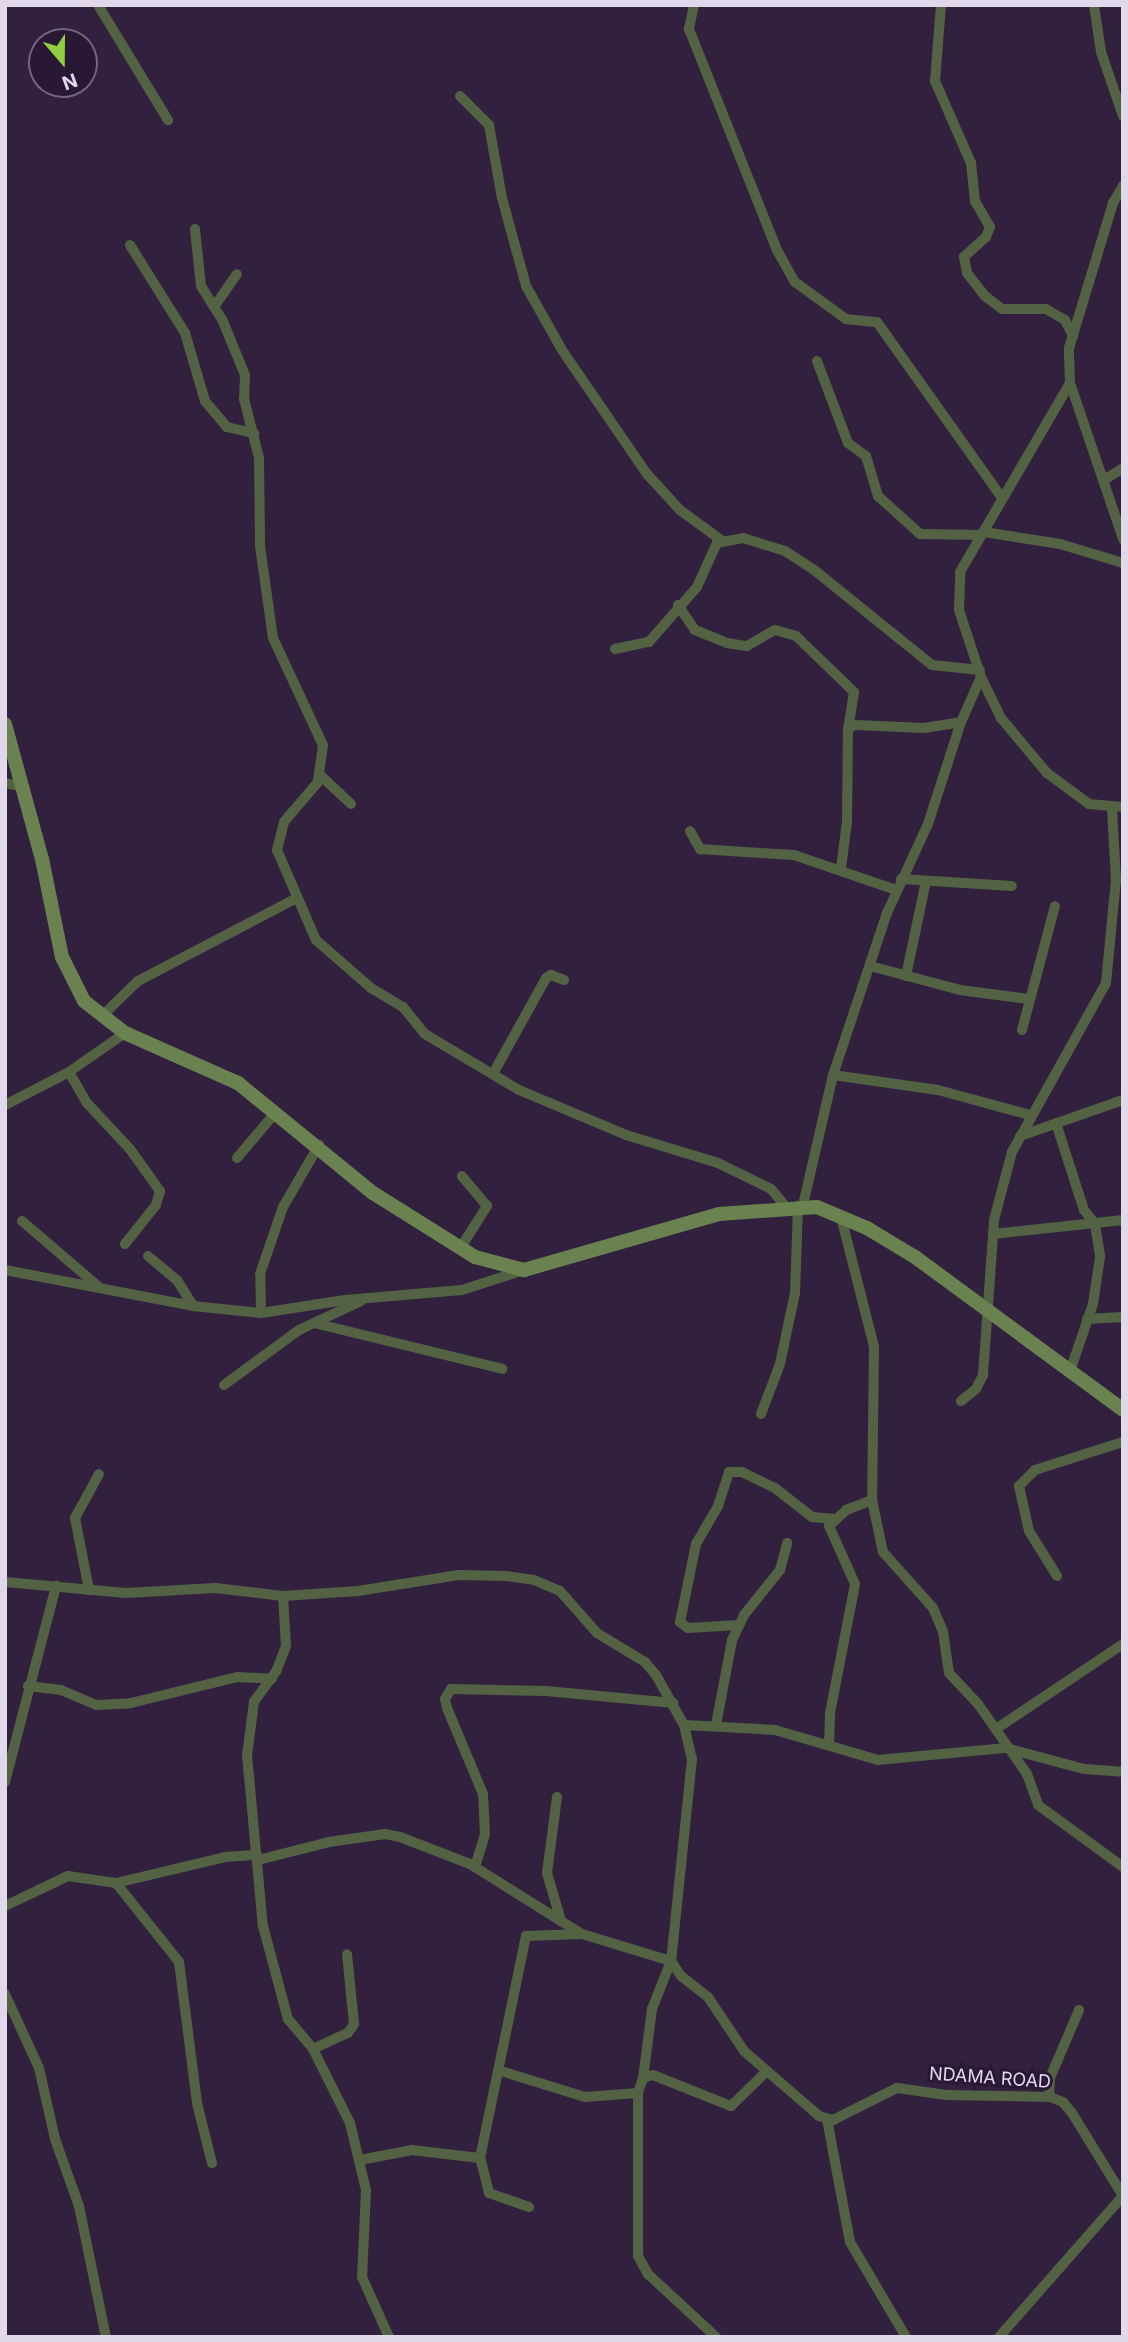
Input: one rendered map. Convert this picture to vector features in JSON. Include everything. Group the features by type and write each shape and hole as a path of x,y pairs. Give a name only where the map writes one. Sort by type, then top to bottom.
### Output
{"street":[{"path":"98,5 167,120"},
{"path":"694,5 689,29 777,250 795,282 846,319 877,322 1003,499"},
{"path":"941,5 935,81 971,163 975,201 990,227 986,237 964,257 967,272 985,296 1002,309 1046,309 1065,320 1073,337"},
{"path":"1094,5 1101,52 1123,116"},
{"path":"460,96 489,125 502,198 526,286 562,350 647,474 680,510 721,540 756,539 785,551 932,665 981,673"},
{"path":"1123,186 1113,203 1073,337 1070,383 1123,539"},
{"path":"195,229 201,286 214,307 243,369 244,399 254,433 266,609 278,654 322,735 321,776 284,822 278,838 281,864 322,946 371,988 403,1007 429,1036 494,1072 519,1090 587,1121 718,1163 771,1189 796,1206"},
{"path":"130,245 185,333 205,401 228,427 254,433"},
{"path":"214,307 237,274"},
{"path":"817,361 848,443 866,456 878,496 913,531 983,534 1060,544 1123,563"},
{"path":"961,1401 976,1389 983,1375 993,1234 1009,1162 1030,1115 1105,983 1110,966 1120,881 1117,807 1080,799 1035,762 1001,718 981,673 959,610 957,584 1070,383"},
{"path":"1104,480 1123,468"},
{"path":"615,649 648,643 697,587 721,540"},
{"path":"678,606 695,630 727,643 747,646 775,630 796,636 854,692 848,729 847,822 841,868"},
{"path":"761,1414 780,1364 795,1293 796,1206 833,1075 896,890 928,824 961,722 981,673"},
{"path":"848,729 855,725 924,728 961,722"},
{"path":"5,724 13,784 42,859 62,957 84,1001 125,1033 227,1077 319,1145 373,1193 461,1247 490,1264 524,1270"},
{"path":"321,776 351,804"},
{"path":"690,831 700,849 771,852 841,868 896,890"},
{"path":"901,879 1012,886"},
{"path":"906,976 926,881"},
{"path":"102,1016 138,981 297,898"},
{"path":"1021,1030 1055,906"},
{"path":"1110,966 1123,969"},
{"path":"870,967 979,993 1028,999"},
{"path":"494,1072 546,978 551,975 564,980"},
{"path":"5,1105 69,1072 125,1033"},
{"path":"69,1072 86,1102 136,1156 160,1191 156,1205 125,1244"},
{"path":"833,1075 938,1090 1030,1115"},
{"path":"1020,1136 1123,1100"},
{"path":"237,1158 275,1113"},
{"path":"1056,1123 1084,1210 1095,1224 1099,1273 1070,1371"},
{"path":"261,1313 260,1275 283,1207 319,1145"},
{"path":"461,1247 487,1206 462,1176"},
{"path":"5,1270 193,1306 261,1313 371,1297 462,1290 719,1214 796,1206 841,1217 915,1257 988,1314 1123,1410"},
{"path":"841,1217 874,1346 872,1500 883,1552 933,1608 943,1632 949,1673 996,1728 1006,1748 1031,1779 1038,1805 1123,1867"},
{"path":"993,1234 1018,1227 1095,1224 1123,1220"},
{"path":"22,1221 99,1288"},
{"path":"148,1256 177,1280 193,1306"},
{"path":"224,1385 314,1322 371,1297"},
{"path":"1087,1320 1123,1317"},
{"path":"314,1322 502,1368"},
{"path":"1057,1576 1029,1531 1019,1486 1035,1470 1123,1442"},
{"path":"738,1625 688,1628 680,1622 696,1544 718,1506 729,1472 742,1472 775,1488 812,1517 833,1519 872,1500"},
{"path":"89,1590 75,1518 99,1474"},
{"path":"829,1745 830,1713 855,1584 850,1566 831,1536 833,1519"},
{"path":"716,1725 727,1655 738,1625 779,1570 787,1543"},
{"path":"5,1582 126,1593 215,1588 283,1596 358,1591 459,1575 534,1580 560,1591 597,1633 645,1662 673,1703 684,1725 691,1768 671,1961 652,2009 643,2078 638,2092 638,2256 648,2274 716,2337"},
{"path":"5,1782 28,1686 43,1648 56,1586"},
{"path":"283,1596 286,1646 272,1679 254,1702 248,1728 247,1787 263,1927 288,2019 313,2049 350,2123 360,2160 368,2214 362,2277 388,2337"},
{"path":"996,1728 1123,1644"},
{"path":"28,1686 61,1690 97,1705 131,1703 238,1677 272,1679"},
{"path":"475,1867 485,1834 483,1794 447,1707 446,1693 451,1689 546,1691 673,1703"},
{"path":"684,1725 775,1730 878,1760 1006,1748 1084,1769 1123,1772"},
{"path":"557,1797 547,1873 561,1921"},
{"path":"5,1906 68,1876 116,1884 225,1857 257,1858 296,1848 385,1834 434,1847 475,1867 582,1934 671,1961 681,1976 708,1997 736,2041 766,2071 827,2119 850,2242 906,2337"},
{"path":"116,1884 179,1962 197,2103 212,2163"},
{"path":"529,2207 489,2193 480,2158 501,2071 526,1936 582,1934"},
{"path":"313,2049 348,2033 354,2024 347,1954"},
{"path":"5,1994 39,2068 55,2139 79,2206 106,2337"},
{"path":"1049,2097 1050,2078 1079,2010"},
{"path":"501,2071 585,2097 638,2092"},
{"path":"643,2078 653,2075 672,2081 731,2106 766,2071"},
{"name":"NDAMA ROAD","path":"827,2119 897,2088 947,2095 1049,2097 1062,2102 1072,2113 1123,2196"},
{"path":"360,2160 412,2150 480,2158"},
{"path":"999,2337 1123,2196"}]}
